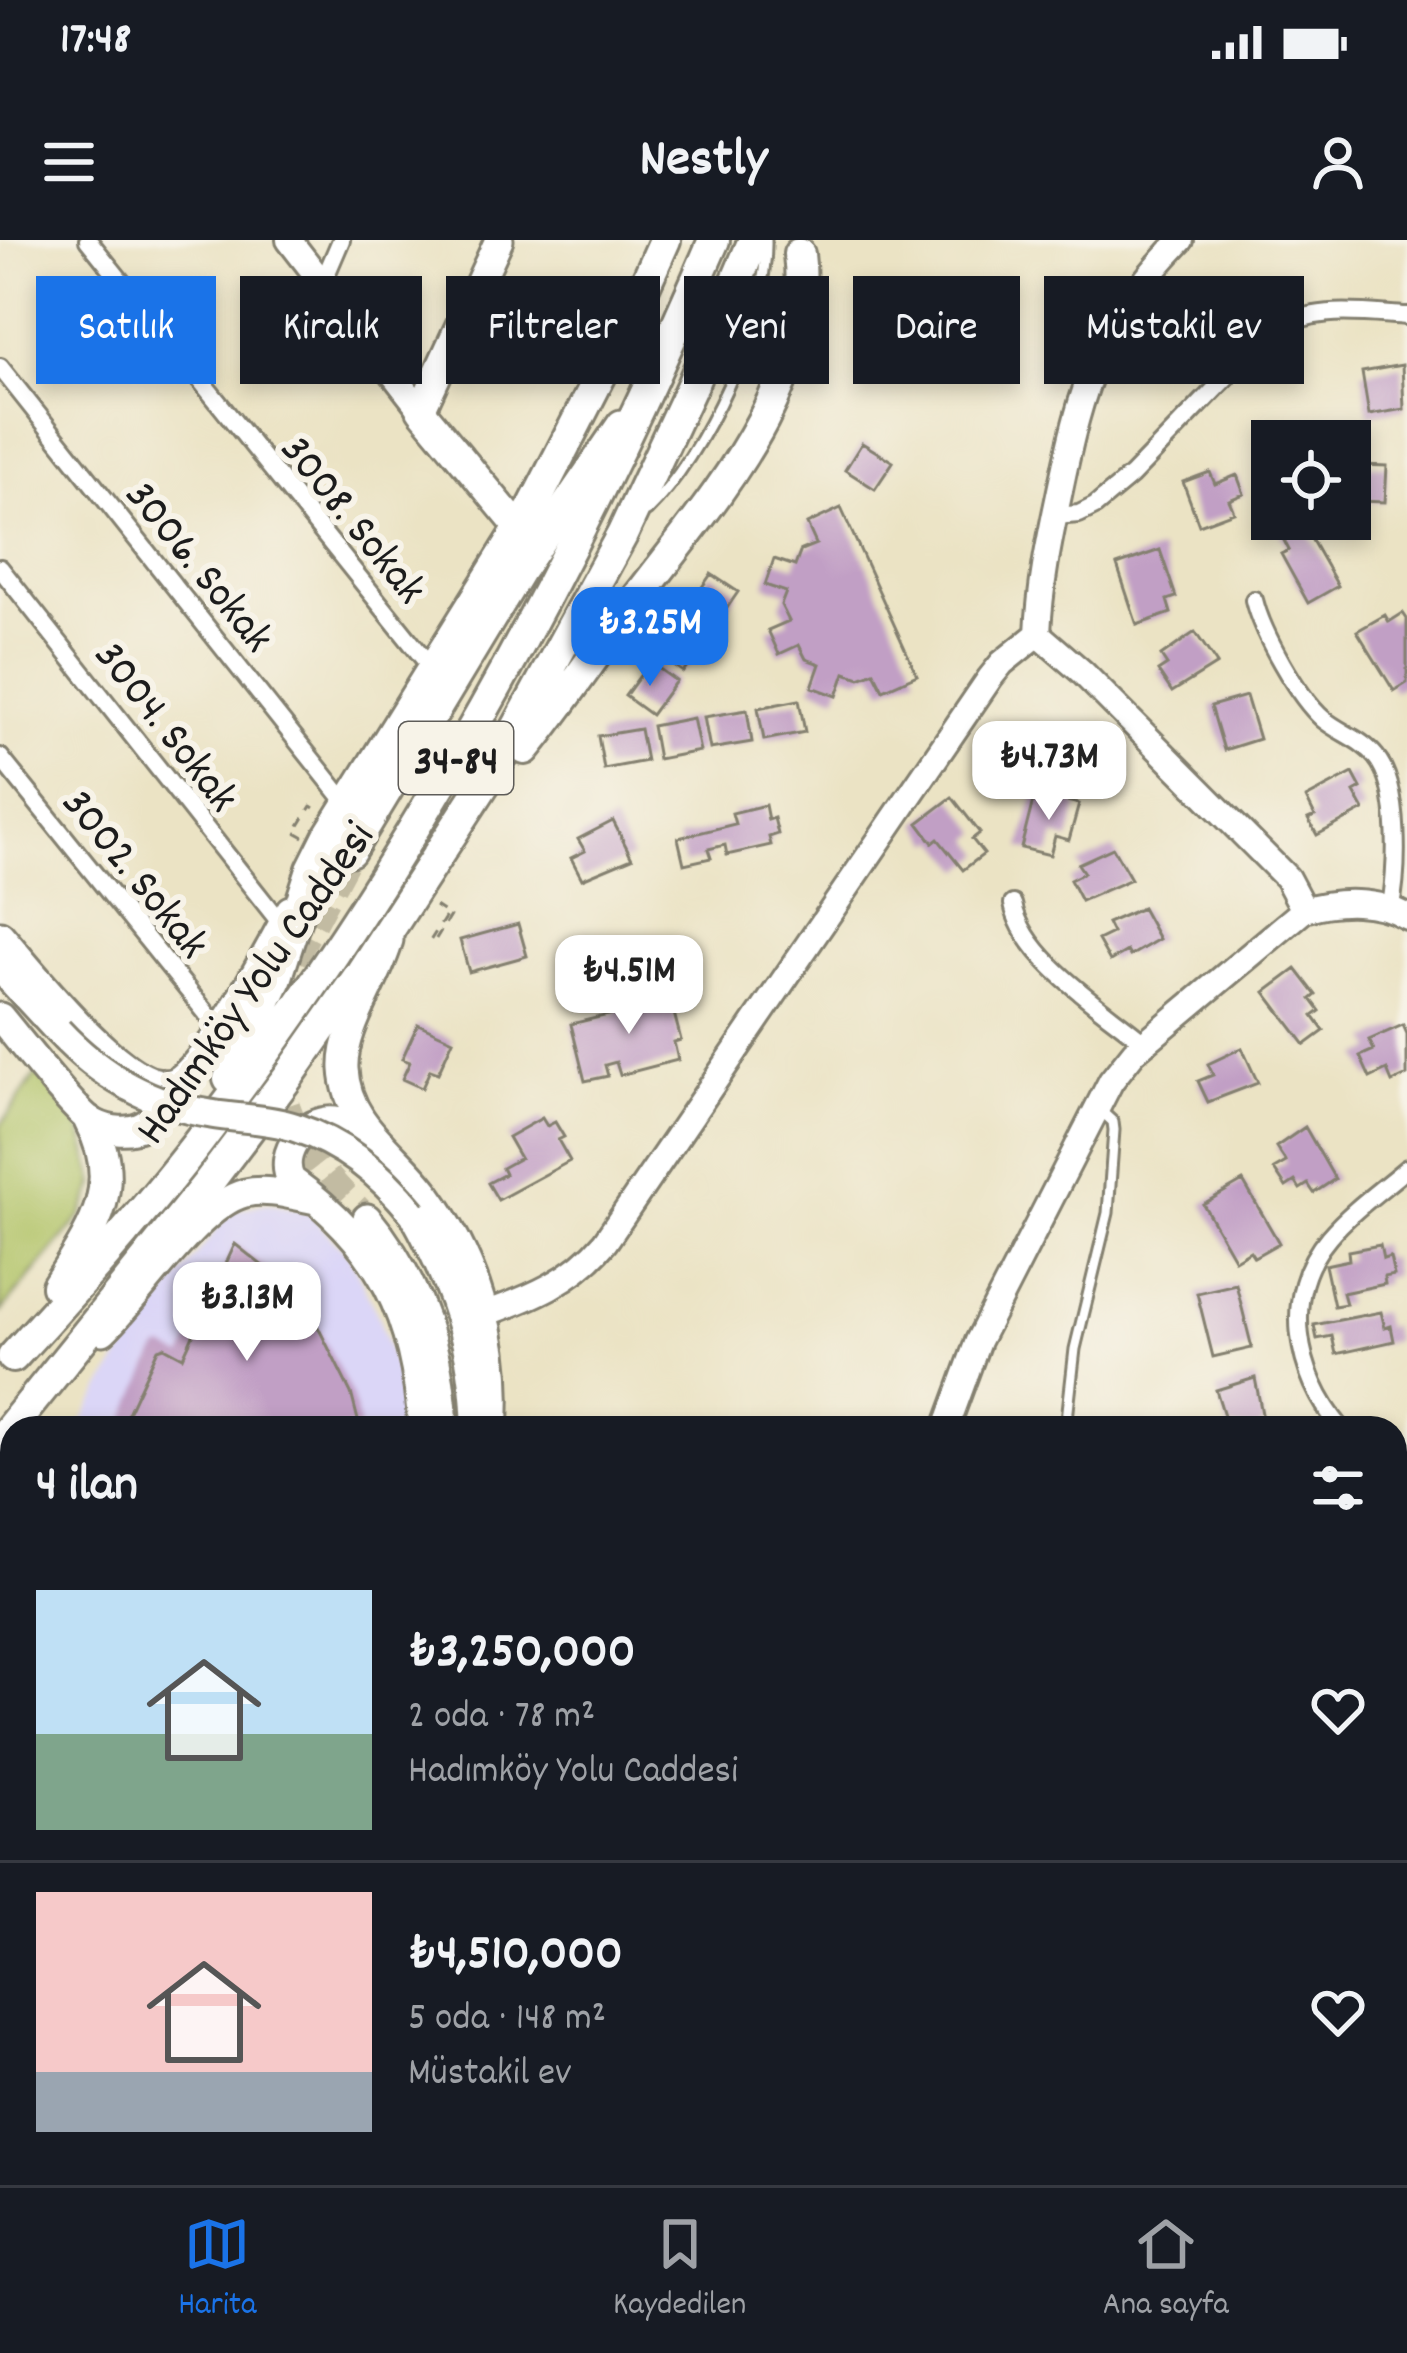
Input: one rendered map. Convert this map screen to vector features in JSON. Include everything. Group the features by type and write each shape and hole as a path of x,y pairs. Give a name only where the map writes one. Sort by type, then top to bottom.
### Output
{"highway":[{"path":"225,1105 233,1068 278,977 312,869 520,529 632,314 665,240"},
{"name":"Hadımköy Yolu Caddesi","path":"6,1364 124,1234 225,1105 385,875 500,685 560,574 650,389 714,240"},
{"name":"Hadımköy Yolu Caddesi","path":"20,1416 219,1169 394,923 523,722 622,535 754,240"},
{"path":"463,814 498,782 537,734 741,458 777,388 795,331 803,284 800,254"},
{"path":"6,1364 83,1246 101,1205 106,1161 90,1122"}],"main road":[{"path":"499,240 422,410 520,529"},
{"path":"351,852 520,572 612,436 650,389"},
{"path":"0,935 81,1029 156,1082 173,1083 191,1070 220,1030 312,869"},
{"path":"394,923 344,1054 346,1089 352,1107 426,1192 447,1224 485,1313 497,1376 495,1416"},
{"path":"0,968 94,1083 152,1115 280,1138 339,1162 407,1217 444,1273 463,1324 473,1371 475,1416"},
{"path":"0,989 52,1036"},
{"path":"0,1017 90,1122 132,1132 148,1126 158,1110 156,1082"},
{"path":"374,1136 332,1120 314,1124 291,1145 286,1160 291,1180 355,1233 386,1282 411,1354 420,1416"},
{"path":"67,1359 126,1309 201,1219 222,1203 244,1193 266,1191 321,1202"},
{"path":"407,1217 454,1340 461,1416"},
{"path":"367,1218 398,1261 427,1326 438,1359 443,1416"}],"street":[{"name":"3008. Sokak","path":"88,240 433,670"},
{"path":"289,240 317,276"},
{"path":"326,276 341,240"},
{"path":"485,1313 540,1294 592,1258 605,1243 990,678 1038,634 1042,581 1080,396 1095,357 1123,309 1181,240"},
{"path":"1054,516 1078,514 1095,506 1131,476 1271,331 1288,320 1340,311 1407,316"},
{"name":"3006. Sokak","path":"0,368 348,805"},
{"path":"402,384 422,410"},
{"name":"3004. Sokak","path":"0,568 282,925"},
{"path":"950,1416 978,1341 1097,1108 1112,1081 1145,1043 1304,910 1329,902 1398,913 1392,810 1378,758 1312,707 1269,638 1254,600"},
{"path":"1038,634 1082,672 1286,878 1304,910"},
{"name":"3002. Sokak","path":"0,757 220,1030"},
{"path":"1013,904 1021,930 1039,955 1145,1043"},
{"path":"1331,1416 1307,1375 1299,1335 1299,1300 1327,1239 1407,1168"}],"lane":[{"path":"622,535 657,501 718,407 758,296 766,240"},
{"path":"1067,1416 1075,1349 1112,1190 1113,1122 1097,1108"}],"path":[{"path":"295,832 311,806 318,809 304,833"}],"shaded area":[{"path":"267,1203 307,1211 350,1257 379,1318 397,1375 401,1416 85,1416 133,1337 231,1211"}],"green space":[{"path":"37,1073 80,1123 95,1184 81,1217 0,1313 0,1126"}],"building":[{"path":"1402,365 1404,409 1369,415 1362,372"},
{"path":"862,443 893,462 875,489 845,470"},
{"path":"1371,465 1387,466 1385,502 1371,501"},
{"path":"1210,472 1215,484 1237,475 1244,494 1229,500 1234,512 1199,525 1183,482"},
{"path":"841,508 917,675 883,690 874,672 860,678 845,673 837,696 812,687 820,664 806,659 799,645 779,654 768,630 789,621 781,605 786,592 765,585 774,559 795,566 801,550 816,544 807,524"},
{"path":"1284,540 1312,540 1338,586 1308,603 1281,554 1289,550"},
{"path":"1160,550 1176,597 1167,600 1171,613 1137,625 1117,565"},
{"path":"711,574 738,592 714,627 687,609"},
{"path":"1403,613 1407,619 1407,683 1394,691 1357,631 1385,615 1389,622"},
{"path":"680,619 707,637 683,672 656,653"},
{"path":"1195,632 1217,664 1172,692 1158,671 1167,665 1161,656"},
{"path":"650,662 676,681 651,715 625,696"},
{"path":"1246,696 1259,739 1224,750 1211,706"},
{"path":"799,700 805,732 764,740 758,708"},
{"path":"747,710 752,742 710,749 704,717"},
{"path":"693,718 700,751 658,759 652,726"},
{"path":"640,729 646,761 604,769 598,736"},
{"path":"1353,773 1361,788 1354,792 1364,810 1317,835 1308,819 1315,816 1306,798"},
{"path":"1035,793 1079,804 1069,840 1055,836 1050,855 1021,848"},
{"path":"952,797 980,833 972,839 984,854 963,870 918,823"},
{"path":"765,805 778,834 769,837 771,845 727,855 725,845 708,849 711,858 684,864 678,838 735,824 732,813"},
{"path":"613,821 632,858 582,879 571,858 585,851 578,839"},
{"path":"1113,848 1131,879 1081,901 1070,880 1084,873 1078,864"},
{"path":"1142,908 1159,939 1130,956 1127,951 1110,961 1098,940 1112,933 1107,923"},
{"path":"518,924 527,956 469,972 460,940"},
{"path":"1296,969 1316,995 1311,999 1320,1011 1313,1016 1324,1031 1305,1045 1265,992"},
{"path":"668,990 681,1040 674,1042 678,1060 620,1075 616,1062 605,1065 608,1076 585,1081 571,1024 617,1013 615,1004"},
{"path":"418,1024 453,1040 438,1073 430,1070 422,1088 402,1079 410,1062 402,1059"},
{"path":"1403,1025 1407,1075 1392,1082 1387,1070 1370,1078 1360,1056 1374,1050 1369,1040"},
{"path":"1242,1048 1258,1083 1208,1102 1198,1081 1213,1075 1208,1064"},
{"path":"542,1118 547,1126 555,1122 564,1137 558,1140 570,1161 498,1200 488,1183 520,1158 508,1137"},
{"path":"1305,1127 1335,1179 1314,1193 1308,1184 1300,1189 1295,1181 1286,1187 1274,1169 1286,1162 1276,1147"},
{"path":"1243,1181 1279,1243 1254,1257 1250,1251 1235,1260 1203,1204"},
{"path":"235,1244 283,1282 311,1313 351,1393 357,1416 127,1416 158,1349 164,1347 183,1357"},
{"path":"1380,1245 1383,1259 1390,1257 1394,1275 1384,1277 1385,1284 1343,1293 1346,1304 1334,1306 1325,1265 1349,1260 1348,1251"},
{"path":"1236,1284 1252,1348 1213,1357 1197,1293"},
{"path":"1381,1312 1394,1341 1336,1354 1332,1336 1317,1339 1314,1325"},
{"path":"1255,1378 1262,1416 1224,1416 1216,1390"}],"tunnel":[{"path":"294,959 351,852"},
{"path":"277,1025 280,1083 287,1109 311,1155 367,1218"}]}
